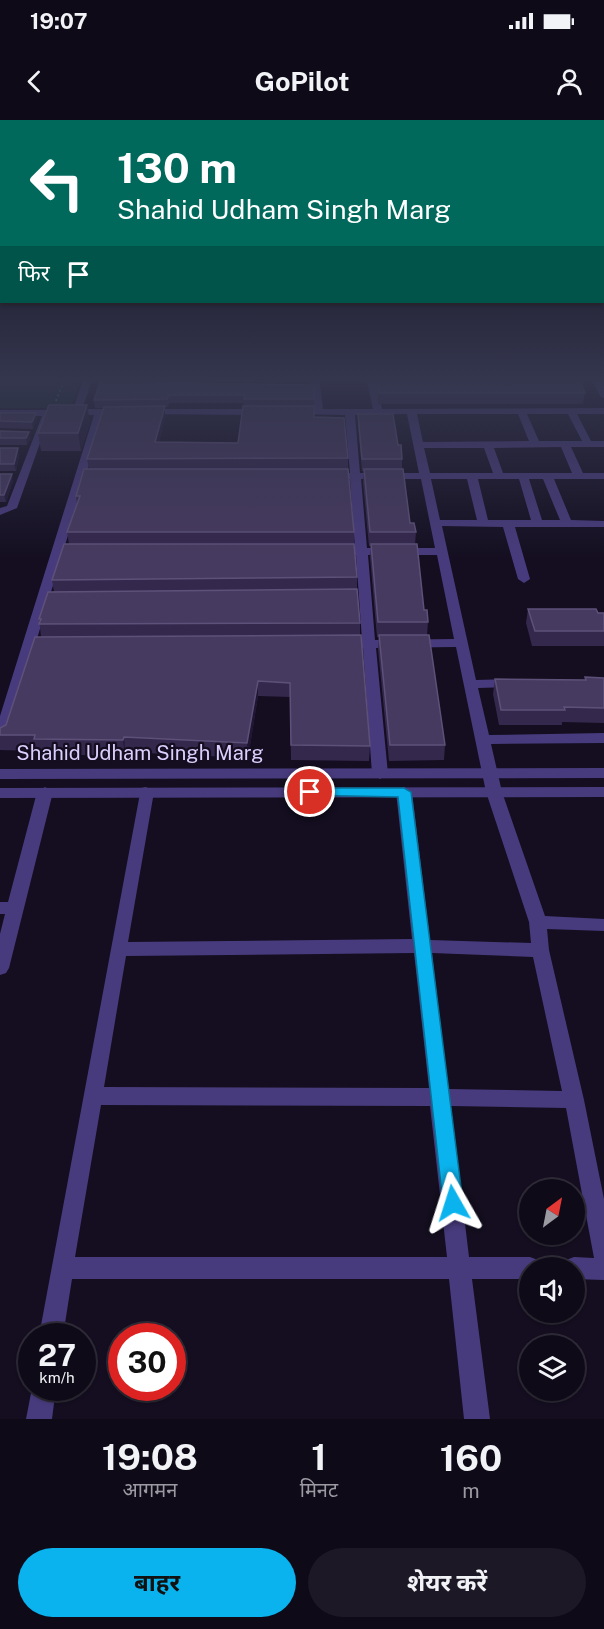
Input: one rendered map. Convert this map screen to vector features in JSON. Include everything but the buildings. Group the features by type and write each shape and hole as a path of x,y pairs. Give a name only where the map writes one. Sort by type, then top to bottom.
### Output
{"street":[{"path":"0,512 12,508 17,476 32,438"},
{"path":"0,739 35,645 86,477 94,438"},
{"path":"352,438 362,552 359,597 369,644 380,774"},
{"path":"417,438 492,783 538,922 540,950 574,1100 604,1254"},
{"path":"534,438 535,444"},
{"path":"585,438 588,444"},
{"path":"565,444 579,476"},
{"path":"419,445 604,444"},
{"path":"488,445 499,476"},
{"path":"320,476 603,477"},
{"path":"472,476 483,523"},
{"path":"523,476 538,524"},
{"path":"547,476 567,524"},
{"path":"436,523 567,524 603,527"},
{"path":"508,523 524,579"},
{"path":"327,551 442,552"},
{"path":"334,644 462,643"},
{"path":"470,684 530,683"},
{"path":"483,740 604,738"},
{"name":"Shahid Udham Singh Marg","path":"0,793 404,792 604,773"},
{"name":"Shahid Udham Singh Marg","path":"0,774 380,774 604,792"},
{"path":"0,968 8,908 45,792"},
{"path":"53,1323 146,792"},
{"path":"404,792 477,1419"},
{"path":"538,922 604,925"},
{"path":"118,949 422,946 540,950"},
{"path":"92,1096 441,1097 574,1100"},
{"path":"62,1268 519,1268"},
{"path":"585,1268 604,1269"},
{"path":"39,1419 42,1401"}],"route":[{"path":"310,792 404,792 453,1203"}]}
